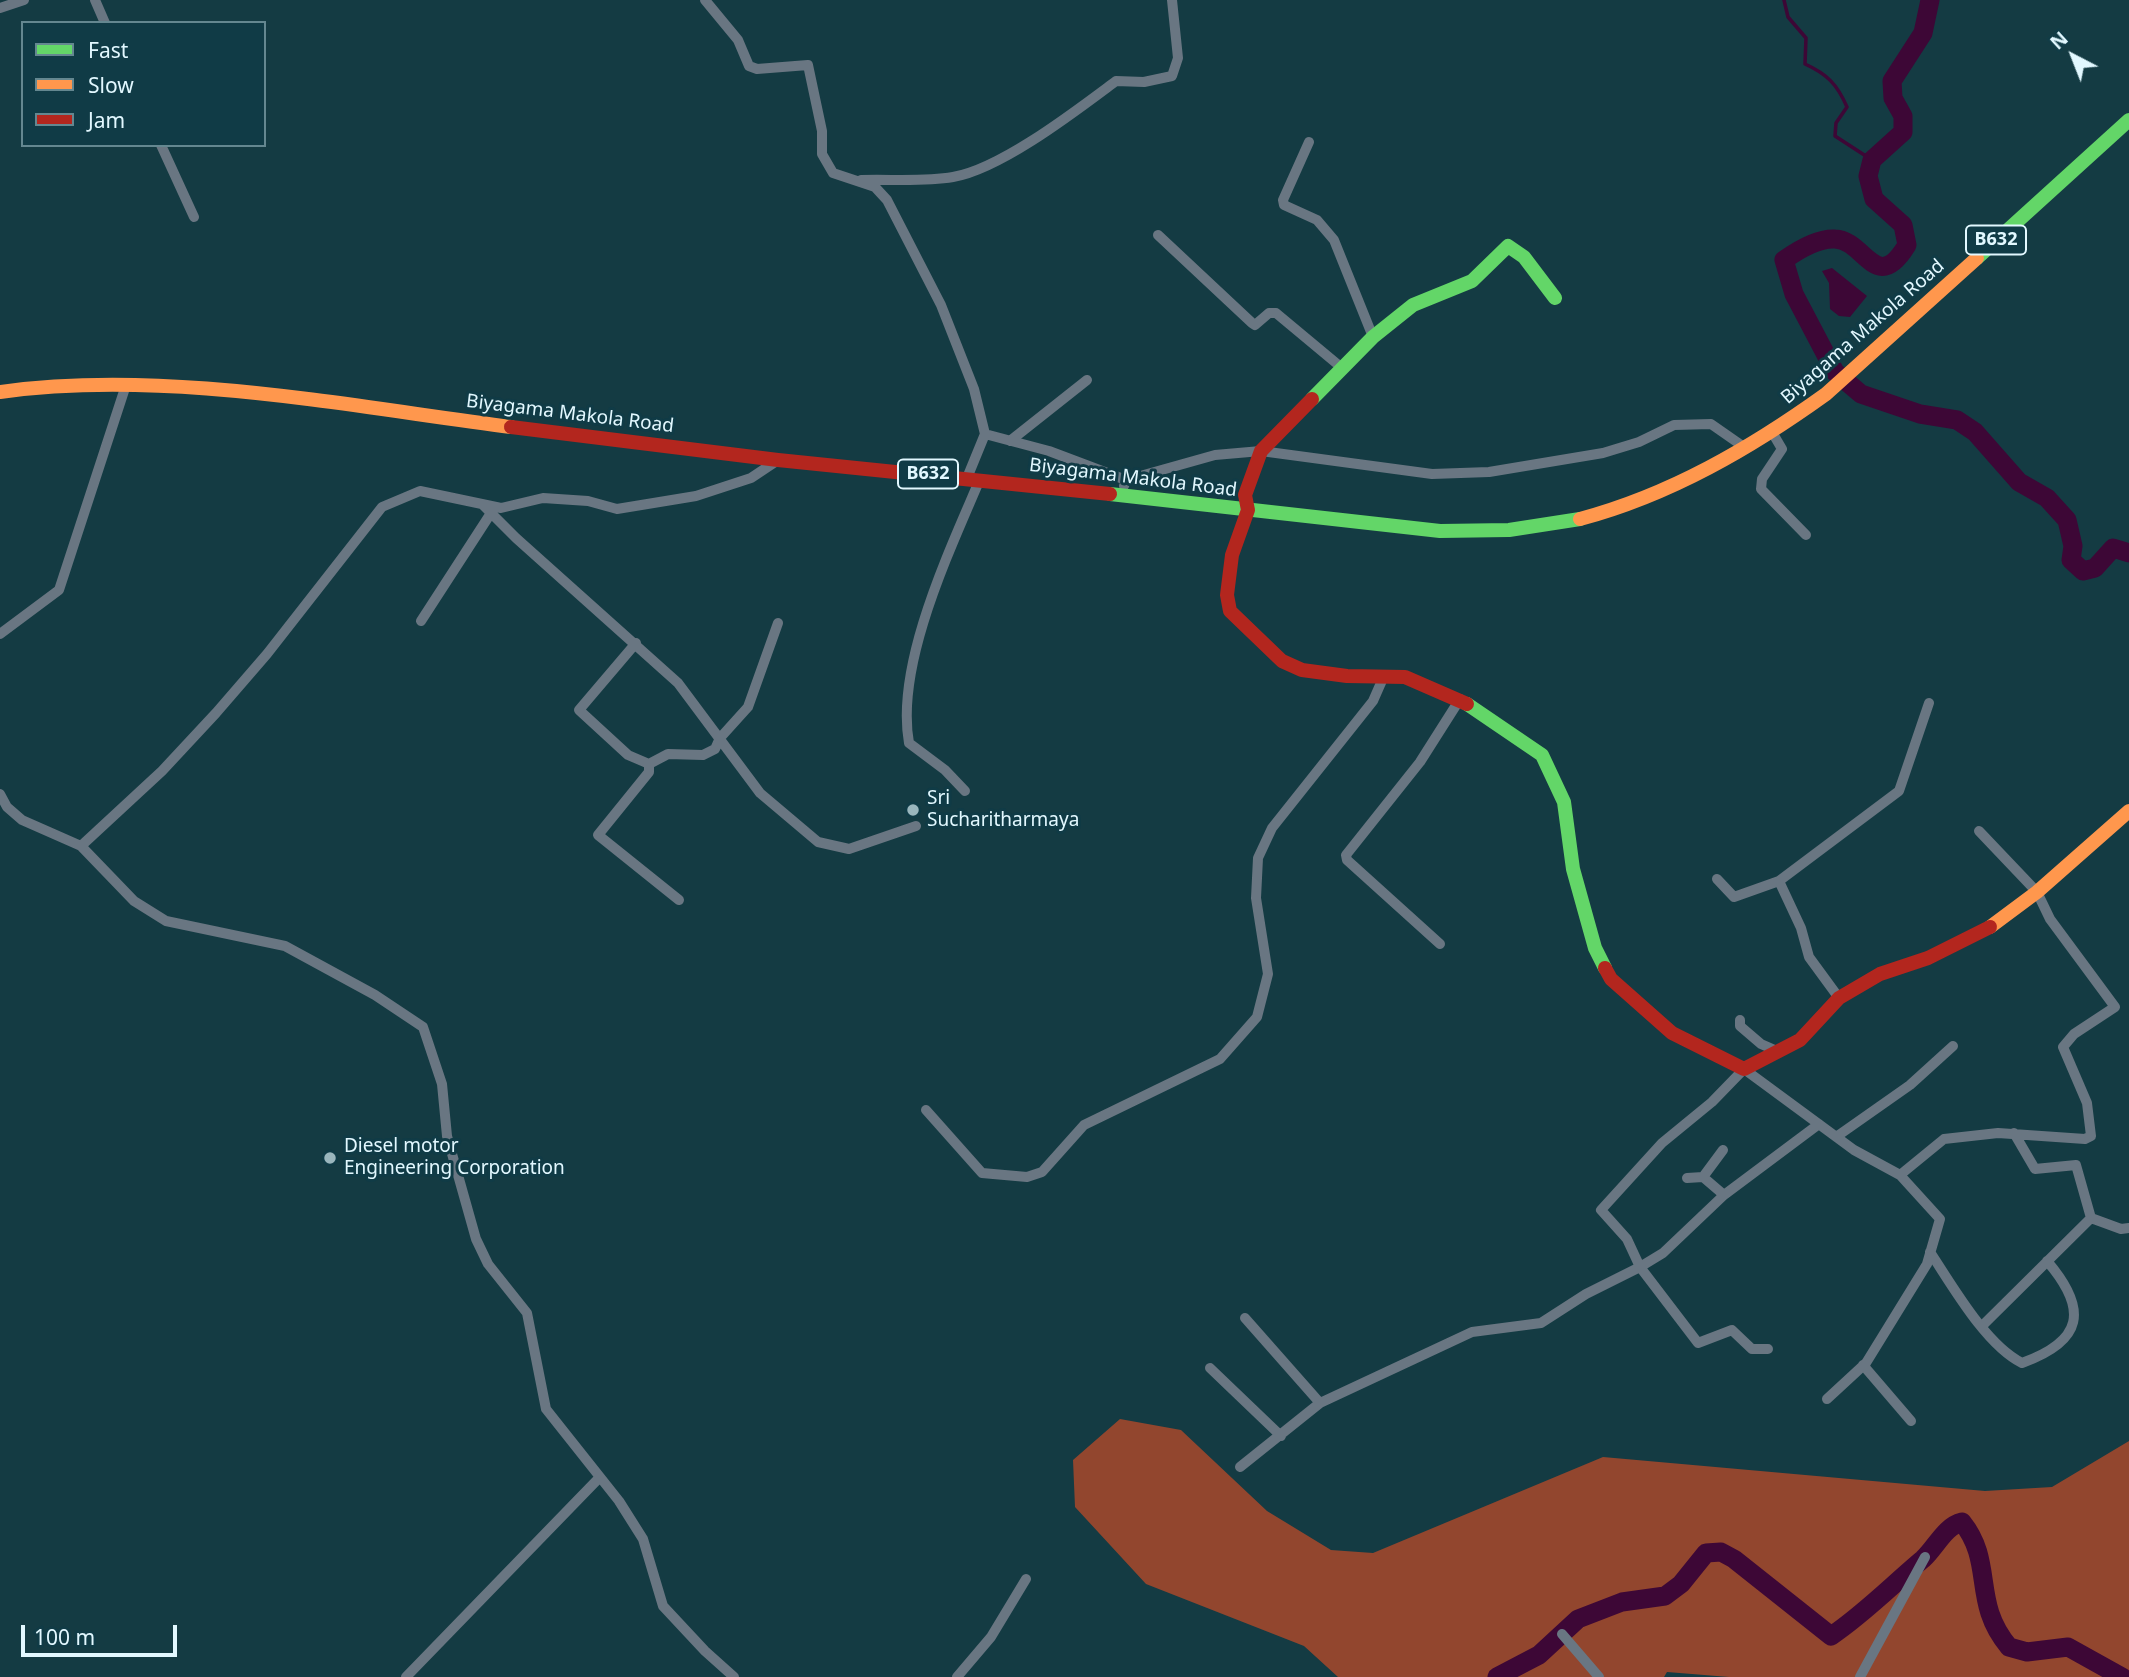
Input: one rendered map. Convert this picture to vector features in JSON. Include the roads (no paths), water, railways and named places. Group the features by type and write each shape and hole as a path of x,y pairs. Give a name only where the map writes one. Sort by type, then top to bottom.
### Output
{"main road":[{"name":"Biyagama Makola Road","path":"0,393 126,385 216,390 778,460 1440,531 1509,531 1580,519 1637,500 1772,432 1826,394 2129,120"},
{"path":"1555,298 1524,257 1508,246 1472,281 1413,305 1373,337 1261,451 1245,495 1248,510 1232,555 1227,595 1230,611 1282,661 1302,670 1347,676 1405,677 1460,699 1542,755 1564,802 1573,869 1595,948 1611,979 1672,1033 1744,1069 1800,1040 1839,998 1880,974 1928,958 1981,933 2037,892 2129,811"}],"street":[{"path":"0,8 24,0"},
{"path":"95,0 104,21"},
{"path":"705,0 738,40 749,66 757,69 808,65 822,131 822,154 833,173 875,187 887,200 941,305 974,390 985,434 974,479 913,655 905,722 909,743 945,770 965,791"},
{"path":"857,180 955,177 992,163 1076,114 1116,81 1144,82 1172,76 1178,58 1172,0"},
{"path":"1309,142 1283,200 1284,205 1317,220 1334,240 1373,337"},
{"path":"162,147 194,217"},
{"path":"1158,235 1255,326 1269,313 1276,313 1342,368"},
{"path":"1010,441 1087,380"},
{"path":"0,634 59,590 126,385"},
{"path":"985,434 1049,451 1126,480 1215,455 1261,451 1432,474 1489,472 1602,453 1639,442 1674,425 1711,424 1744,447"},
{"path":"1772,432 1782,449 1762,480 1761,489 1806,535"},
{"path":"81,846 162,771 216,713 276,643 382,507 420,491 501,508 543,498 587,501 617,509 696,496 751,478 778,460"},
{"path":"1122,497 1126,480"},
{"path":"481,504 551,571 636,643 678,683 760,793 818,842 849,849 916,826"},
{"path":"421,621 491,513"},
{"path":"649,764 668,754 704,755 715,749 720,738 748,707 778,624"},
{"path":"636,643 579,710 628,755 649,764"},
{"path":"926,1110 982,1173 1027,1177 1042,1172 1084,1125 1220,1059 1257,1017 1268,974 1256,898 1258,858 1272,828 1373,701 1384,676"},
{"path":"1440,944 1347,860 1346,855 1420,762 1460,699"},
{"path":"1717,879 1734,897 1779,881 1899,791 1928,704"},
{"path":"649,764 649,772 598,835 679,900"},
{"path":"0,794 7,807 22,820 81,846 134,901 166,921 285,946 363,988 423,1027 442,1084 447,1136 476,1239 488,1264 527,1313 546,1409 600,1477 643,1539 663,1606 705,1651 734,1677"},
{"path":"1900,1175 1944,1139 2014,1133 2085,1139 2091,1136 2087,1103 2063,1047 2074,1034 2115,1007 2050,919 2037,892 1979,831"},
{"path":"1779,881 1801,928 1809,957 1839,998"},
{"path":"1740,1020 1740,1026 1762,1044 1777,1051"},
{"path":"1836,1137 1910,1086 1953,1046"},
{"path":"1768,1349 1752,1349 1732,1330 1698,1343 1640,1267 1627,1239 1601,1209 1662,1143 1712,1101 1744,1069 1836,1137 1900,1175 1940,1219 1927,1264 1863,1366 1827,1399"},
{"path":"1240,1467 1320,1403 1472,1332 1541,1323 1586,1294 1640,1267 1663,1253 1724,1195 1819,1124"},
{"path":"2014,1133 2035,1169 2076,1165 2091,1218"},
{"path":"1703,1177 1723,1150"},
{"path":"1687,1178 1703,1177 1724,1195"},
{"path":"2091,1218 2121,1229 2129,1228"},
{"path":"1983,1325 2091,1218"},
{"path":"1930,1252 2004,1354 2022,1363 2046,1355 2071,1334 2074,1317 2070,1294 2047,1261"},
{"path":"1245,1318 1320,1403"},
{"path":"1863,1366 1911,1421"},
{"path":"1210,1368 1281,1436"},
{"path":"406,1677 600,1477"},
{"path":"1860,1677 1925,1557"},
{"path":"957,1677 991,1637 1026,1579"},
{"path":"1562,1634 1599,1677"}],"waterway":[{"path":"1784,0 1788,17 1806,38 1805,64 1830,81 1847,107 1836,123 1835,136 1872,160"},
{"path":"1930,0 1923,33 1892,81 1893,98 1903,116 1903,132 1872,160 1868,176 1874,199 1903,225 1907,245 1887,266 1871,262 1855,248 1835,239 1808,245 1784,260 1794,294 1835,372 1861,394 1920,414 1957,420 1975,432 2019,482 2047,498 2067,520 2073,546 2071,560 2083,571 2095,568 2113,548 2129,553"},
{"path":"1497,1677 1539,1655 1578,1619 1622,1602 1665,1596 1681,1584 1706,1553 1721,1552 1734,1559 1831,1636 1867,1609 1923,1559 1951,1528 1962,1522 1978,1552 1990,1614 2009,1647 2027,1652 2068,1647 2122,1677"}],"place":[{"name":"Sri Sucharitharmaya","path":"913,810"},
{"name":"Diesel motor Engineering Corporation","path":"330,1158"}]}
